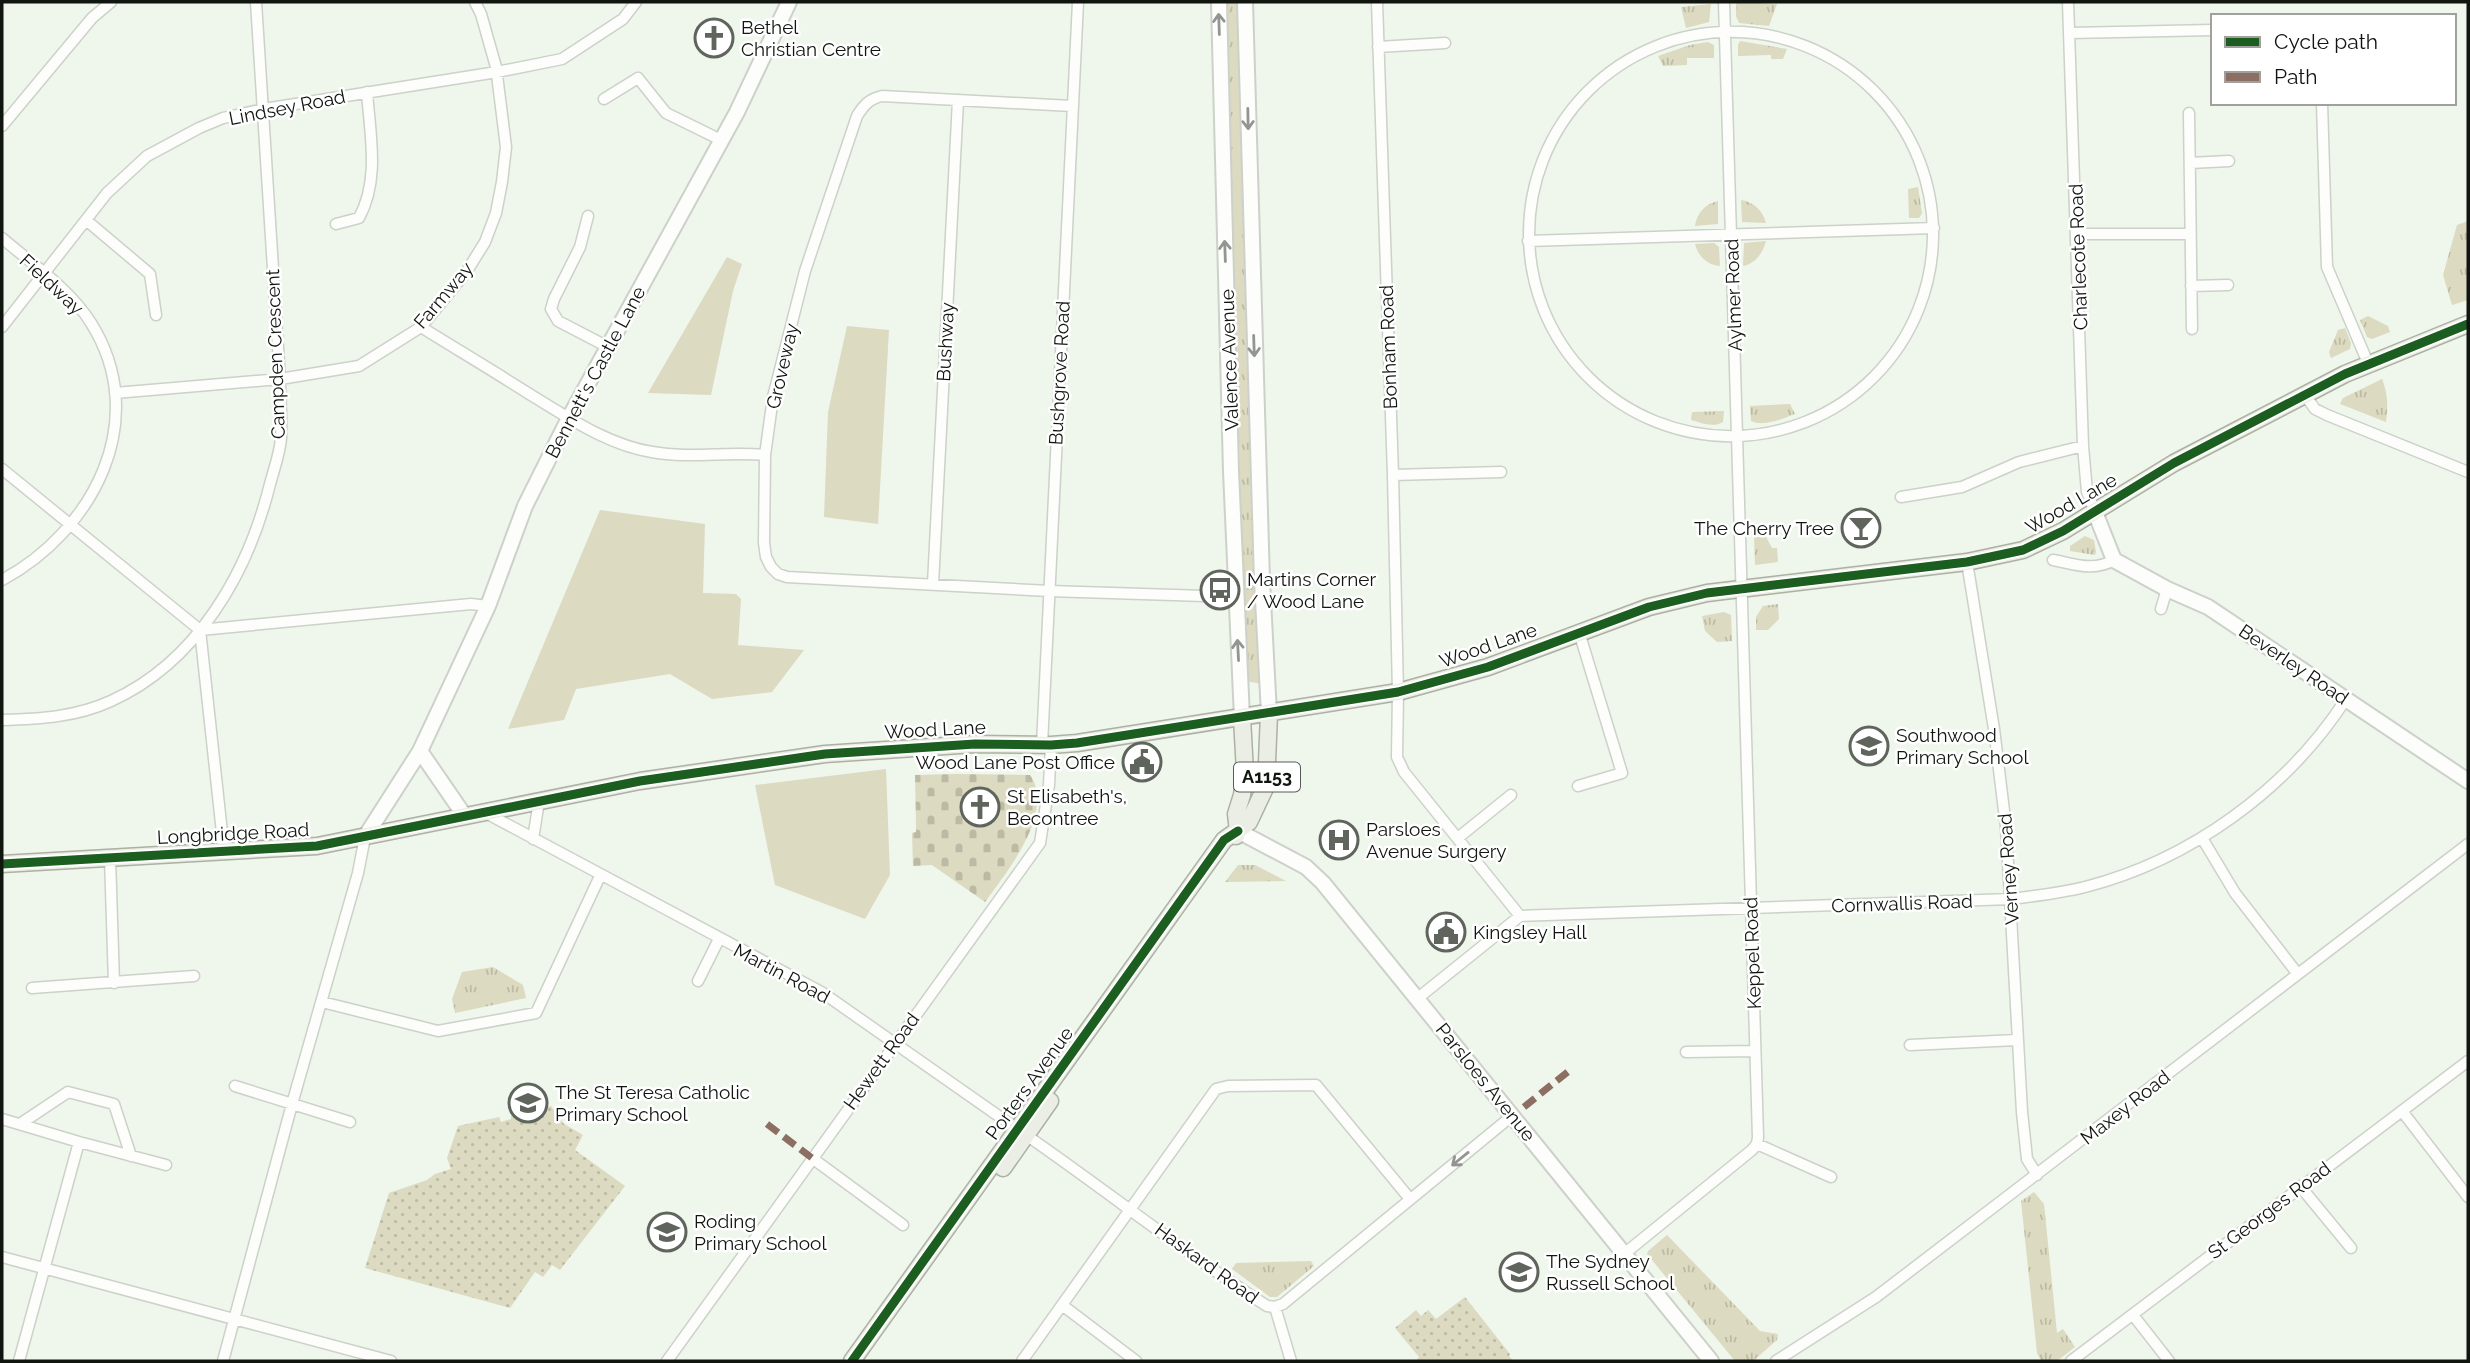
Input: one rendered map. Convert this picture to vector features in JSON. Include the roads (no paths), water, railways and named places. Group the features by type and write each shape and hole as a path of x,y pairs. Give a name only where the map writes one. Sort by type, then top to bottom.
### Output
{"main road":[{"name":"Wood Lane","path":"464,815 640,781 825,754 975,744 1046,745 1269,714 1398,692 1488,667 1649,607 1707,593 1967,562 2023,550 2063,531 2174,463 2305,394 2368,363 2468,324"},
{"name":"Porters Avenue","path":"865,1361 1224,840 1249,822 1266,786 1269,714"},
{"name":"A1153","path":"1238,831 1236,814 1245,772 1242,718"},
{"name":"Longbridge Road","path":"2,864 317,846 464,815"},
{"name":"Porters Avenue","path":"852,1361 1022,1132"}],"street":[{"path":"2,126 92,18 111,2"},
{"name":"Campden Crescent","path":"2,720 50,718 83,711 110,702 138,687 164,667 187,646 216,610 238,573 263,513 281,440 280,379 256,2"},
{"name":"Farmway","path":"115,393 280,379 359,366 421,327 467,271 485,242 496,213 502,182 506,147 497,72 475,2"},
{"name":"Lindsey Road","path":"2,327 107,193 147,156 199,128 223,118 264,109 497,72 562,58 622,19 636,2"},
{"name":"Bennett's Castle Lane","path":"365,837 420,751 488,606 525,506 569,418 737,112 789,2"},
{"name":"Bushgrove Road","path":"1046,745 1049,591 1078,2"},
{"name":"Valence Avenue","path":"1219,2 1236,597 1242,718"},
{"name":"Valence Avenue","path":"1245,2 1262,581 1269,714"},
{"name":"Bonham Road","path":"1377,2 1394,475 1397,757 1404,772 1520,916"},
{"name":"Aylmer Road","path":"1724,2 1742,588"},
{"name":"Charlecote Road","path":"2068,2 2083,446 2087,492 2095,512"},
{"path":"2070,33 2211,30"},
{"path":"1725,31 1773,36 1797,42 1841,64 1861,78 1895,114 1913,145 1927,180 1934,228 1933,254 1921,305 1896,352 1879,372 1860,390 1815,418 1790,428 1738,436 1689,432 1654,421 1621,404 1584,373 1568,354 1544,312 1533,277 1528,241 1531,204 1539,168 1560,124 1575,104 1601,79 1631,57 1676,39 1725,31"},
{"path":"1378,47 1445,43"},
{"path":"604,99 638,78 666,113 721,140"},
{"path":"336,224 359,218 366,205 373,172 367,92"},
{"name":"Groveway","path":"1072,106 882,96 872,98 864,105 857,117 805,271 773,397 765,456 766,557 778,574 787,577 1049,591 1236,597"},
{"name":"Bushway","path":"933,584 958,100"},
{"path":"2322,105 2327,267 2368,363"},
{"path":"2189,113 2192,329"},
{"path":"2190,163 2229,161"},
{"path":"588,216 580,247 551,309 558,321 608,346"},
{"path":"86,220 150,274 156,314"},
{"path":"1528,241 1934,228"},
{"path":"2077,234 2190,234"},
{"name":"Fieldway","path":"2,238 78,305 92,324 106,352 115,393 115,428 107,461 95,488 70,525 37,558 2,580"},
{"path":"2191,286 2228,285"},
{"path":"421,327 569,418 627,446 653,453 692,456 765,456"},
{"path":"2305,394 2315,409 2327,415 2468,472"},
{"path":"1901,496 1962,488 2019,462 2083,446"},
{"path":"2,469 200,630 471,604 488,606"},
{"path":"1394,475 1501,472"},
{"path":"2053,559 2094,567 2103,567 2113,560 2095,512"},
{"name":"Beverley Road","path":"2113,560 2208,607 2468,781"},
{"name":"Verney Road","path":"1967,562 1994,729 2006,827 2017,1040 2027,1158 2037,1175"},
{"name":"Keppel Road","path":"1742,588 1757,1144"},
{"path":"2161,609 2167,589"},
{"path":"200,630 224,850"},
{"path":"1578,786 1622,773 1579,632"},
{"name":"Cornwallis Road","path":"1520,916 2011,899 2057,893 2114,878 2202,838 2276,782 2326,729 2346,699"},
{"name":"Hewett Road","path":"667,1361 1040,843 1049,785 1046,745"},
{"path":"420,751 464,815"},
{"path":"1459,837 1511,795"},
{"path":"533,839 539,801"},
{"name":"Martin Road","path":"483,812 823,993 1022,1132"},
{"name":"Parsloes Avenue","path":"1238,831 1306,867 1324,883 1711,1361"},
{"path":"223,1361 358,873 365,837"},
{"path":"2202,838 2235,893 2297,973"},
{"name":"Maxey Road","path":"1776,1361 1875,1297 2468,844"},
{"path":"110,858 114,983"},
{"path":"321,1002 438,1031 536,1013 600,876"},
{"path":"1418,998 1520,916"},
{"path":"698,981 719,939"},
{"path":"32,988 194,976"},
{"path":"1910,1045 2017,1040"},
{"path":"1686,1052 1755,1051"},
{"name":"St Georges Road","path":"2071,1361 2468,1061"},
{"path":"1022,1361 1216,1089 1228,1086 1315,1085 1410,1199"},
{"path":"235,1086 350,1122"},
{"path":"20,1124 68,1092 114,1104 131,1156"},
{"path":"2402,1111 2468,1197"},
{"name":"Haskard Road","path":"1022,1132 1130,1208 1214,1272 1268,1306 1275,1307 1283,1304 1513,1115"},
{"path":"2,1119 166,1165"},
{"path":"19,1361 79,1142"},
{"path":"1624,1254 1757,1144 1831,1177"},
{"path":"812,1158 903,1225"},
{"path":"2300,1186 2351,1248"},
{"path":"2,1257 391,1361"},
{"path":"1062,1305 1136,1361"},
{"path":"1275,1307 1292,1361"},
{"path":"2133,1315 2169,1361"}],"place":[{"name":"Bethel Christian Centre","path":"714,38"},
{"name":"The Cherry Tree","path":"1861,528"},
{"name":"Martins Corner / Wood Lane","path":"1220,590"},
{"name":"Southwood Primary School","path":"1869,746"},
{"name":"Wood Lane Post Office","path":"1142,762"},
{"name":"St Elisabeth's, Becontree","path":"980,807"},
{"name":"Parsloes Avenue Surgery","path":"1339,840"},
{"name":"Kingsley Hall","path":"1446,932"},
{"name":"The St Teresa Catholic Primary School","path":"528,1103"},
{"name":"Roding Primary School","path":"667,1232"},
{"name":"The Sydney Russell School","path":"1519,1272"}]}
